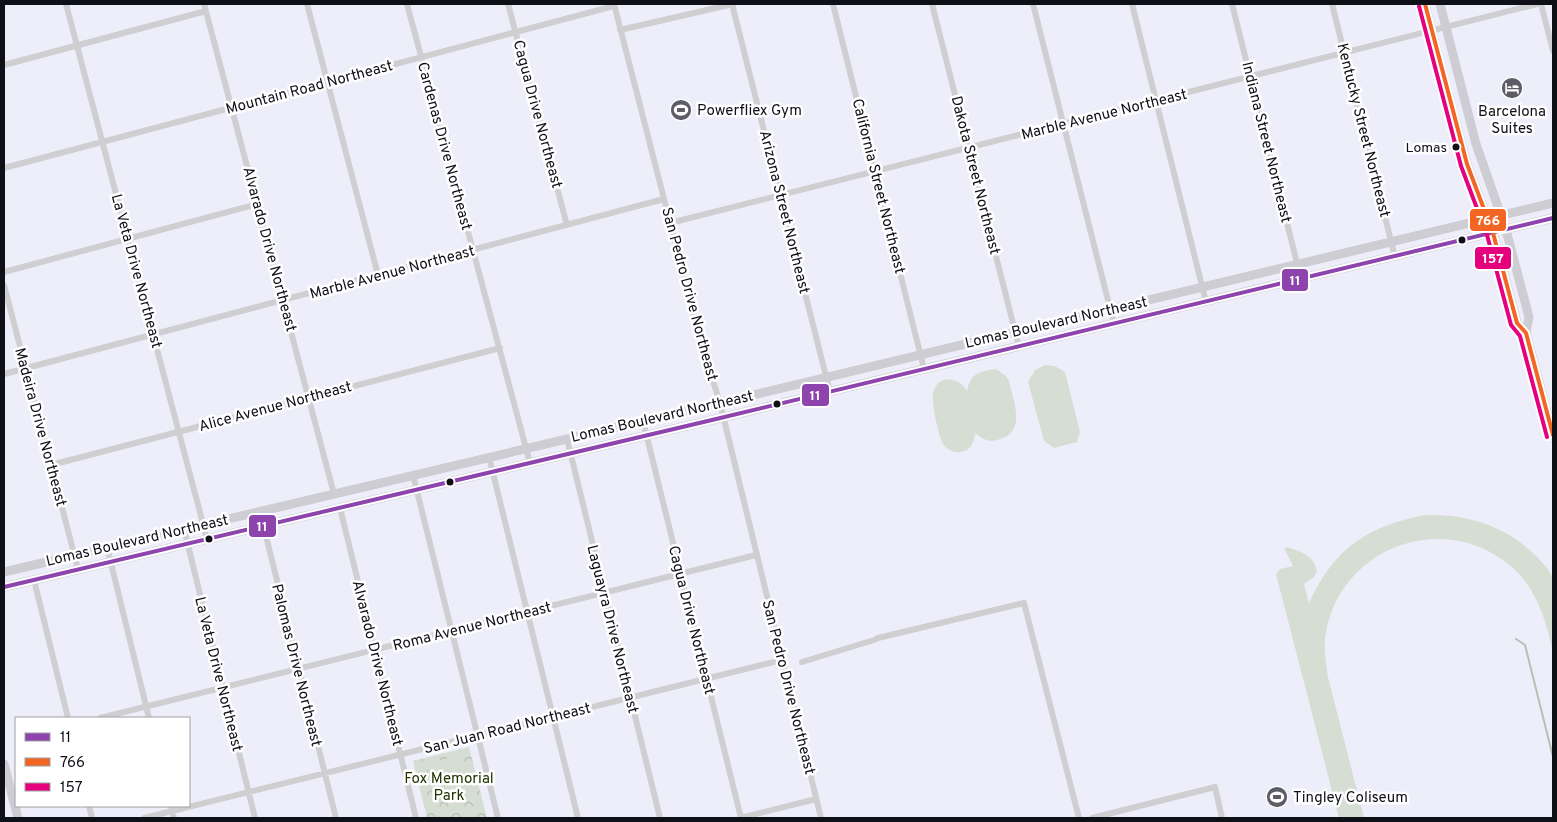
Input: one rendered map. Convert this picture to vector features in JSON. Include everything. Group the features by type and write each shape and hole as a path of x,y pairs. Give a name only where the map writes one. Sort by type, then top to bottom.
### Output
{"main road":[{"path":"1425,4 1467,164 1493,233 1517,323 1526,334 1553,434"},
{"path":"1440,4 1476,144 1502,216 1529,318 1526,334"},
{"name":"Lomas Boulevard Northeast","path":"4,572 720,403 1553,203"},
{"name":"Lomas Boulevard Northeast","path":"4,587 722,418 1553,218"},
{"path":"4,764 7,792 18,818"}],"street":[{"name":"La Veta Drive Northeast","path":"66,4 205,525 207,539"},
{"name":"Alvarado Drive Northeast","path":"204,4 334,494"},
{"path":"308,4 378,274"},
{"name":"Cardenas Drive Northeast","path":"407,4 530,463"},
{"name":"Cagua Drive Northeast","path":"508,4 567,225"},
{"path":"620,30 732,4"},
{"name":"Arizona Street Northeast","path":"732,4 830,392"},
{"name":"California Street Northeast","path":"833,4 924,369"},
{"name":"Dakota Street Northeast","path":"932,4 1019,347"},
{"path":"1033,4 1114,324"},
{"path":"1132,4 1206,302"},
{"name":"Indiana Street Northeast","path":"1232,4 1301,280"},
{"name":"Kentucky Street Northeast","path":"1332,4 1395,257"},
{"path":"1539,4 1553,51"},
{"name":"Marble Avenue Northeast","path":"670,223 1539,4"},
{"name":"Mountain Road Northeast","path":"4,168 516,33 614,5"},
{"name":"San Pedro Drive Northeast","path":"614,5 701,343 720,403 722,418 821,818"},
{"path":"4,65 206,12"},
{"name":"Marble Avenue Northeast","path":"4,374 664,199"},
{"path":"4,272 258,204"},
{"name":"Madeira Drive Northeast","path":"4,285 78,569"},
{"name":"Alice Avenue Northeast","path":"51,465 500,348"},
{"name":"Cagua Drive Northeast","path":"643,421 741,818"},
{"name":"Laguayra Drive Northeast","path":"567,439 629,698 660,818"},
{"path":"489,457 578,818"},
{"path":"413,475 498,818"},
{"name":"Alvarado Drive Northeast","path":"340,508 416,818"},
{"name":"Palomas Drive Northeast","path":"260,512 336,818"},
{"name":"La Veta Drive Northeast","path":"184,529 255,818"},
{"path":"107,547 149,717"},
{"name":"Roma Avenue Northeast","path":"104,717 756,555"},
{"path":"34,580 68,717"},
{"path":"802,662 878,638 1024,603 1079,818"},
{"name":"San Juan Road Northeast","path":"144,818 782,660"},
{"path":"1092,818 1215,786 1222,818"},
{"path":"741,818 816,799"}],"green space":[{"path":"1045,365 1055,366 1065,372 1080,432 1077,442 1054,448 1044,441 1028,382 1035,370"},
{"path":"996,369 1006,376 1009,381 1016,414 1016,422 1013,429 1008,435 993,441 984,439 975,433 973,443 964,451 955,452 946,448 941,440 934,411 933,394 935,388 943,380 948,379 958,382 967,391 971,380 976,374"},
{"path":"1426,515 1457,517 1486,524 1513,537 1537,557 1554,581 1553,652 1543,615 1531,589 1515,570 1503,560 1477,546 1451,540 1425,540 1401,545 1378,556 1358,571 1342,591 1331,614 1325,640 1328,677 1364,818 1339,818 1276,574 1280,569 1293,566 1285,550 1286,547 1310,557 1317,571 1314,577 1304,584 1309,603 1329,568 1355,542 1387,525"},
{"name":"Fox Memorial Park","path":"469,747 487,818 427,818 413,761"},
{"path":"457,756 466,791 436,799 427,764"}],"waterway":[{"path":"1516,639 1525,645 1553,757"}],"transit line":[{"name":"766","path":"1425,4 1467,164 1493,233 1517,323 1526,333 1553,435"},
{"name":"157","path":"1419,6 1461,166 1487,235 1511,325 1520,336 1547,437"},
{"name":"11","path":"4,587 712,420 1553,218"}],"place":[{"name":"Barcelona Suites","path":"1512,88"},
{"name":"Powerfliex Gym","path":"681,110"},
{"name":"Lomas","path":"1456,147"},
{"name":"Tingley Coliseum","path":"1277,797"}]}
